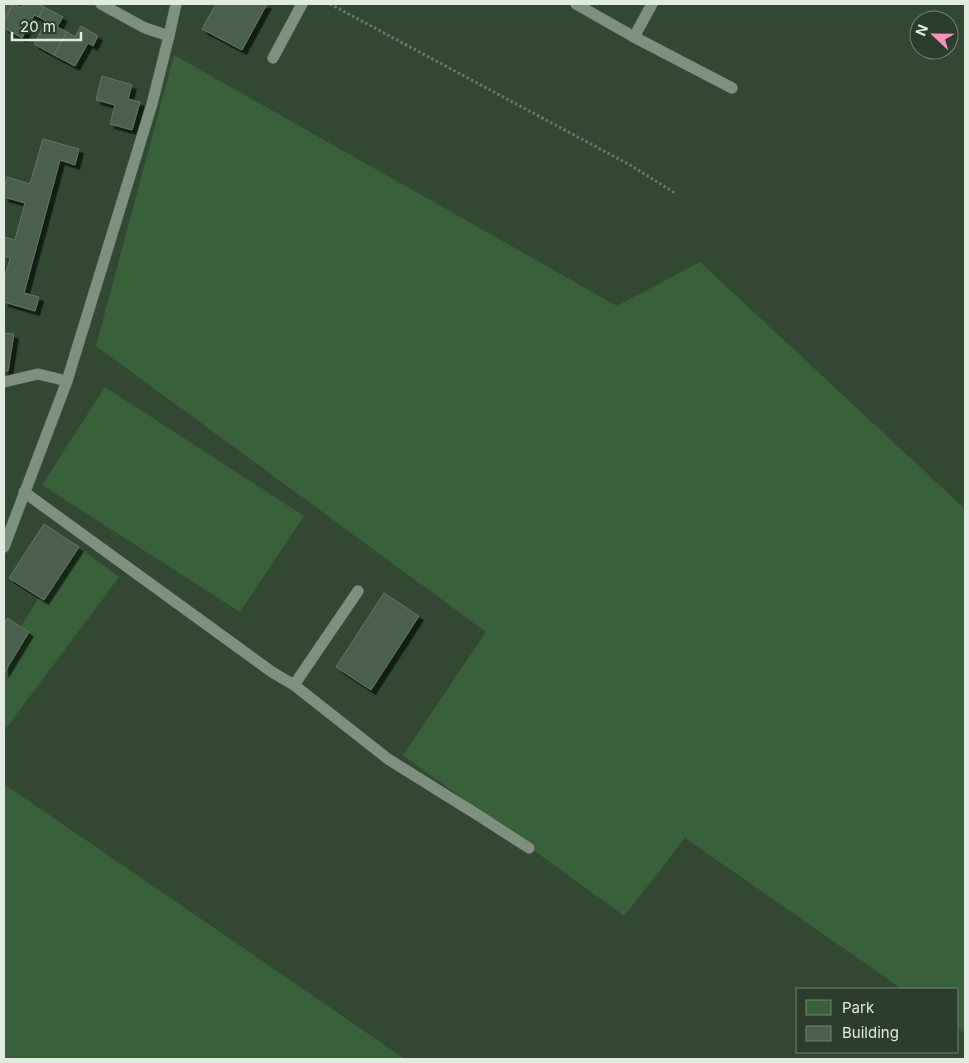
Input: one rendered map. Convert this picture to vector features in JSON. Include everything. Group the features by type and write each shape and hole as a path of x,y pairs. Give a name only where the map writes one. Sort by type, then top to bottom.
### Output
{"lane":[{"path":"101,4 145,28 169,36"},
{"path":"4,547 67,381 152,104 176,4"},
{"path":"273,58 302,4"},
{"path":"576,4 634,37 732,88"},
{"path":"634,37 652,4"},
{"path":"4,382 38,374 67,381"},
{"path":"24,492 272,672 294,685 388,759 528,848"},
{"path":"294,685 358,591"}],"path":[{"path":"330,4 675,192"}],"shaded area":[{"path":"4,4 965,4 965,1059 4,1059"}],"green space":[{"path":"174,55 617,306 700,262 965,509 965,1034 959,1029 959,988 901,988 685,838 624,916 403,755 486,632 96,346"},
{"path":"105,387 304,516 240,612 42,485"},
{"path":"79,547 119,577 4,731 4,673 29,632 21,627 39,597 44,600"},
{"path":"4,784 405,1059 4,1059"}],"building":[{"path":"4,4 13,4 4,22"},
{"path":"13,4 21,8 23,4 39,4 44,7 39,17 34,15 22,38 4,28 4,22"},
{"path":"216,4 267,4 242,50 202,29"},
{"path":"44,7 63,17 57,27 67,32 54,55 34,44 46,21 39,17"},
{"path":"81,26 98,36 93,46 88,43 75,66 54,55 67,32 75,37"},
{"path":"102,76 132,85 128,99 140,102 132,130 110,124 115,105 96,100"},
{"path":"43,139 79,149 75,165 60,160 24,293 39,297 35,311 4,302 4,281 10,258 4,256 4,237 15,240 25,203 4,197 4,189 7,177 30,184"},
{"path":"4,333 14,334 8,371 4,371"},
{"path":"44,524 79,547 44,600 9,578"},
{"path":"384,593 419,616 371,690 336,667"},
{"path":"7,618 29,632 4,673 4,623"}]}
